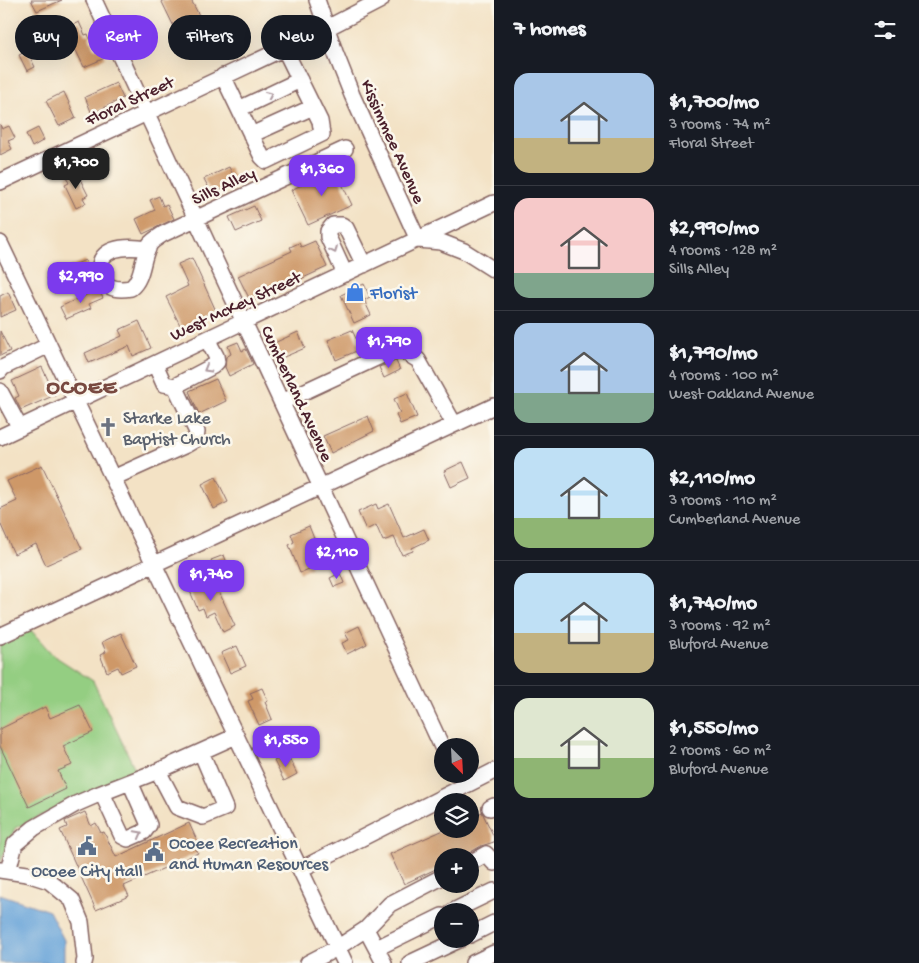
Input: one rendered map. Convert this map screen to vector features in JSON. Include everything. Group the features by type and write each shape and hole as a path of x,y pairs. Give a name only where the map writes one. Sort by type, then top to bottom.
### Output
{"street":[{"name":"Cumberland Avenue","path":"94,0 438,738"},
{"name":"Kissimmee Avenue","path":"317,0 322,15"},
{"name":"Floral Street","path":"332,25 381,0"},
{"name":"Kissimmee Avenue","path":"332,43 414,241"},
{"name":"Floral Street","path":"0,182 261,59"},
{"path":"223,76 262,157 266,161 322,134 320,121 290,60"},
{"path":"239,109 300,80"},
{"path":"251,135 313,107"},
{"name":"Sills Alley","path":"148,248 151,242 163,234 345,149"},
{"name":"West McKey Street","path":"0,437 494,203"},
{"path":"346,274 328,237 328,231 333,225 338,224 346,228 364,266"},
{"path":"414,241 441,242 464,251 494,270"},
{"path":"0,243 4,263 49,345 345,963"},
{"path":"155,364 164,384 175,386 217,362 207,339"},
{"path":"0,371 2,368 49,345"},
{"path":"282,402 387,353 403,351 418,360 454,424"},
{"path":"112,478 186,446 196,439 198,432 175,386"},
{"path":"0,391 20,428"},
{"path":"0,636 494,406"},
{"path":"84,963 81,922 72,900 49,881 27,874 4,871 15,844 22,837 76,804 158,771 236,736"},
{"path":"158,771 176,807 203,817 225,808 201,752"},
{"path":"479,774 494,770"},
{"path":"102,793 122,836 128,839 144,832 149,825 130,782"},
{"path":"301,869 453,783"},
{"path":"479,858 486,854 494,863"},
{"path":"308,963 337,948 366,929 390,904 434,881"},
{"path":"469,903 494,891"},
{"path":"377,948 434,920"},
{"path":"479,930 494,923"},
{"path":"366,929 384,963"},
{"path":"410,963 442,948"},
{"path":"473,963 494,953"}],"green space":[{"path":"29,628 53,655 93,681 136,771 15,828 0,863 0,641"}],"water":[{"path":"0,894 49,911 64,940 64,963 0,963"}],"building":[{"path":"31,0 62,0 37,11"},
{"path":"161,0 191,0 199,15 168,15"},
{"path":"78,22 85,35 88,34 88,60 100,60 84,67 78,55"},
{"path":"22,60 32,60 35,67 27,71"},
{"path":"116,83 123,98 92,114 85,97"},
{"path":"64,92 76,118 59,126 46,101"},
{"path":"0,124 2,129 9,126 15,138 8,141 12,149 0,155"},
{"path":"38,128 44,140 32,147 26,134"},
{"path":"229,167 237,183 212,194 204,179"},
{"path":"335,169 352,205 308,225 291,190"},
{"path":"76,171 88,195 83,198 86,203 76,208 65,185 69,183 66,177"},
{"path":"159,196 163,206 167,204 174,219 143,234 136,219 155,210 150,200"},
{"path":"254,206 261,221 236,232 229,217"},
{"path":"315,241 327,267 251,302 238,276 292,251 290,247 299,243 301,247"},
{"path":"192,258 216,311 197,320 199,324 183,331 166,297 188,286 178,264"},
{"path":"85,260 92,275 54,293 47,278"},
{"path":"364,284 370,297 364,300 371,315 354,323 341,295"},
{"path":"98,289 103,298 89,304 91,308 66,319 60,307"},
{"path":"8,292 16,310 0,317 0,296"},
{"path":"139,321 151,348 133,356 129,346 89,363 85,353 122,336 119,330"},
{"path":"352,330 361,349 336,360 328,340"},
{"path":"0,331 10,351 0,356"},
{"path":"298,332 305,348 277,360 270,345"},
{"path":"238,342 242,351 246,349 253,364 229,376 225,367 226,357 231,354 228,346"},
{"path":"396,361 400,370 384,378 379,367"},
{"path":"42,367 55,395 21,410 15,398 19,396 12,381"},
{"path":"216,379 226,401 199,414 189,391"},
{"path":"407,393 417,417 400,424 396,415 400,413 394,399"},
{"path":"368,416 374,431 331,453 323,436"},
{"path":"463,462 470,478 451,487 444,471"},
{"path":"42,465 82,549 46,565 36,544 14,554 0,523 0,509 17,501 7,481"},
{"path":"216,477 228,502 214,509 202,484"},
{"path":"376,504 378,509 389,504 404,538 424,529 429,540 412,548 413,551 402,555 394,537 383,541 376,525 366,530 358,512"},
{"path":"309,526 315,541 309,543 312,550 305,553 311,568 300,573 289,545 294,542 291,534"},
{"path":"224,555 231,574 219,579 211,560"},
{"path":"340,573 344,583 334,587 330,578"},
{"path":"212,577 235,626 223,632 214,612 206,616 203,608 198,610 187,584 198,579 200,583"},
{"path":"359,626 367,644 347,654 342,643 349,640 345,633"},
{"path":"121,633 136,666 121,673 118,667 107,672 100,655 106,652 102,642"},
{"path":"237,646 246,666 230,673 221,653"},
{"path":"262,688 268,701 265,702 272,719 259,725 248,701 253,699 250,693"},
{"path":"80,705 93,732 63,746 72,765 58,771 66,789 29,807 0,746 0,729 45,707 50,718"},
{"path":"287,754 297,774 284,781 274,761"},
{"path":"85,812 91,826 96,823 101,833 104,832 116,857 189,823 198,843 194,845 198,853 124,886 129,896 96,910 60,830 67,827 65,821"},
{"path":"482,812 494,837 494,842 478,848 434,848 434,870 404,884 390,854 434,834 434,838 479,838 479,814"}],"place":[{"name":"Florist","path":"355,292"},
{"name":"Starke Lake Baptist Church","path":"108,427"},
{"name":"Ocoee City Hall","path":"87,846"},
{"name":"Ocoee Recreation and Human Resources","path":"154,852"}],"district":[{"name":"OCOEE","path":"82,385"}]}
